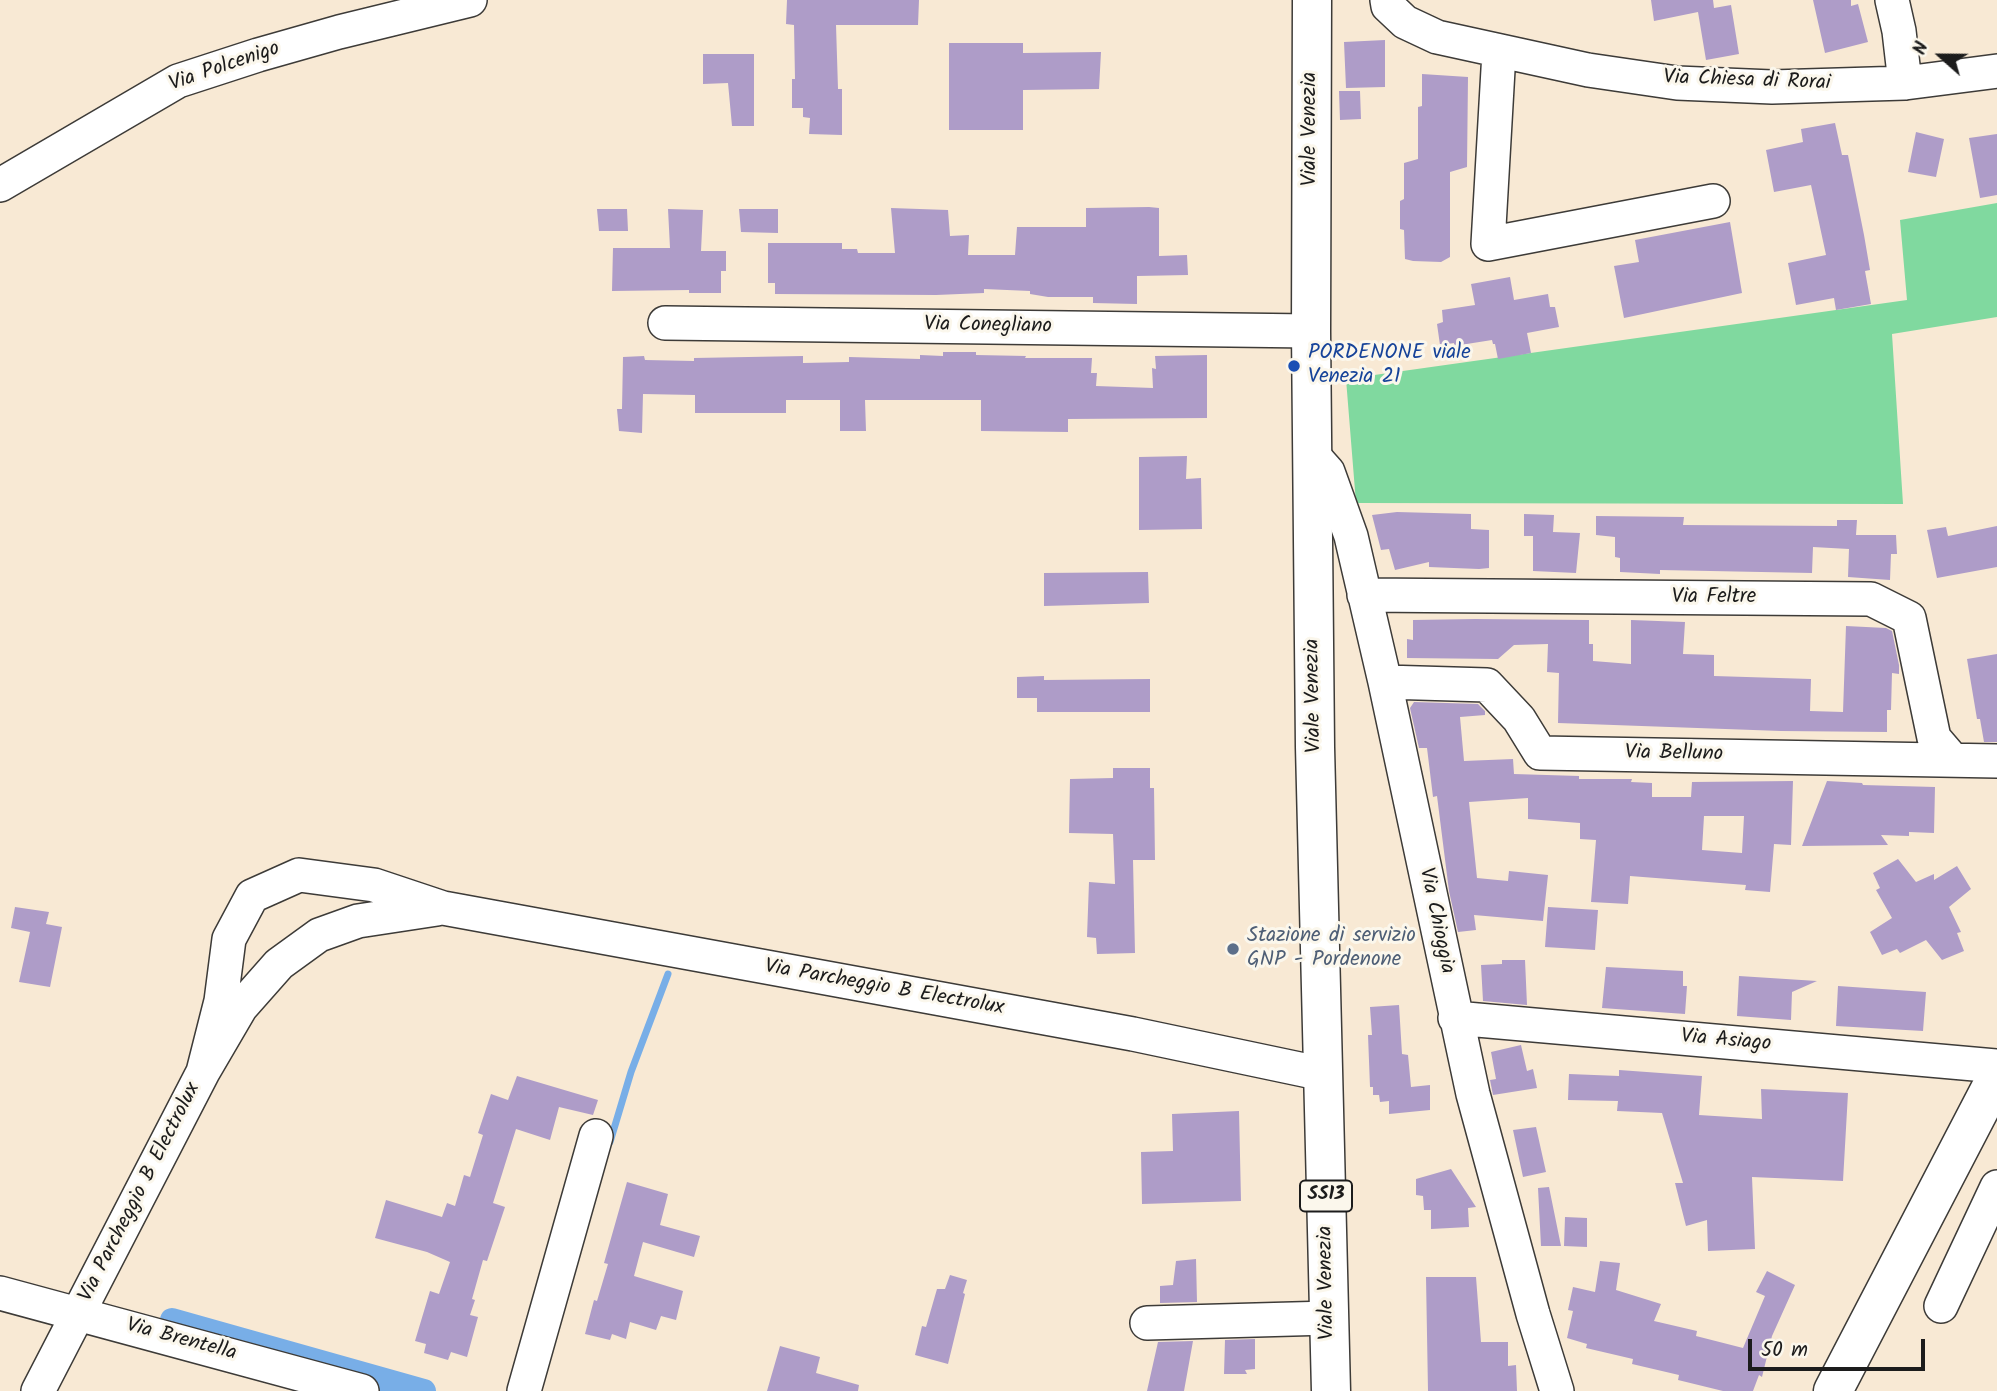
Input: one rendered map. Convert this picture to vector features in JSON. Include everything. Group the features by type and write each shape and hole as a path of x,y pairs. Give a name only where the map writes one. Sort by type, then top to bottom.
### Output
{"main road":[{"name":"Viale Venezia","path":"1311,1 1315,747 1331,1391"},
{"path":"1833,1391 1997,1076"}],"street":[{"name":"Via Polcenigo","path":"0,185 178,81 328,35 470,0"},
{"name":"Via Chiesa di Rorai","path":"1387,0 1388,6 1405,22 1437,37 1499,52 1677,83 1773,87 1905,83 1997,71"},
{"path":"1895,15 1905,83"},
{"path":"1499,52 1488,244 1713,201"},
{"name":"Via Conegliano","path":"665,323 1311,331"},
{"name":"Via Chioggia","path":"1312,454 1328,472 1350,536 1385,681 1473,1094 1533,1314 1557,1391"},
{"name":"Via Feltre","path":"1364,595 1871,600 1909,618 1934,738 1952,759"},
{"name":"Via Belluno","path":"1385,681 1487,685 1519,719 1540,753 1997,761"},
{"name":"Via Parcheggio B Electrolux","path":"203,1072 221,1001 229,939 252,896 299,875 374,885 443,908 1133,1034 1323,1074"},
{"name":"Via Parcheggio B Electrolux","path":"38,1391 203,1072 241,1007 256,989 279,964 319,935 358,921 443,908"},
{"path":"224,973 237,983 256,989"},
{"name":"Via Asiago","path":"1455,1018 1997,1066"},
{"path":"524,1391 596,1136"},
{"path":"1941,1306 1997,1187"},
{"name":"Via Brentella","path":"0,1293 362,1391"},
{"path":"1147,1323 1329,1318"}],"green space":[{"path":"1997,203 1997,317 1892,334 1903,504 1356,503 1346,379 1907,300 1900,220"}],"building":[{"path":"787,0 919,0 918,25 836,25 838,89 842,89 842,135 809,134 810,118 803,117 803,108 792,108 792,79 795,79 794,25 786,24"},
{"path":"1651,0 1713,0 1714,8 1731,5 1739,54 1706,60 1698,12 1654,21"},
{"path":"1813,0 1851,0 1851,6 1858,4 1868,42 1825,53"},
{"path":"1385,40 1385,87 1346,88 1344,42"},
{"path":"949,43 1023,43 1023,53 1101,52 1099,89 1023,90 1023,130 949,130"},
{"path":"703,54 754,54 754,126 732,126 728,83 703,84"},
{"path":"1422,74 1468,77 1467,167 1450,172 1450,257 1441,262 1405,259 1404,230 1400,229 1400,201 1404,199 1404,163 1418,159 1418,107 1422,106"},
{"path":"1339,91 1360,91 1361,119 1340,120"},
{"path":"1835,123 1842,155 1848,155 1864,235 1870,270 1865,271 1871,304 1836,310 1834,298 1796,305 1788,263 1826,255 1811,185 1774,192 1766,150 1803,142 1801,129"},
{"path":"1916,132 1944,139 1936,177 1908,172"},
{"path":"1997,134 1997,195 1980,198 1969,138"},
{"path":"891,208 948,210 950,236 969,235 968,255 1015,255 1017,227 1086,227 1086,208 1159,208 1159,256 1187,255 1188,275 1137,276 1137,304 1093,303 1093,297 1048,297 1030,294 1030,291 984,289 984,293 936,295 775,294 775,283 768,283 768,243 842,243 842,249 857,249 858,253 895,253"},
{"path":"597,209 627,209 628,231 599,231"},
{"path":"668,209 703,210 701,251 726,251 726,271 721,271 721,293 689,293 689,290 612,291 613,248 670,248"},
{"path":"739,209 778,209 778,233 741,232"},
{"path":"1730,222 1742,293 1624,318 1614,266 1639,262 1635,240"},
{"path":"1510,277 1514,300 1548,294 1550,307 1555,307 1559,327 1527,333 1531,353 1498,359 1492,340 1454,346 1454,343 1440,345 1437,324 1443,322 1442,310 1475,305 1471,284"},
{"path":"943,352 976,352 976,355 1026,356 1025,358 1092,358 1091,373 1097,373 1096,386 1153,388 1152,368 1156,369 1155,356 1207,355 1207,418 1068,419 1068,432 981,431 981,400 865,400 866,431 840,431 840,400 786,400 786,413 695,413 695,395 643,394 642,433 619,431 617,409 622,409 623,357 644,356 645,360 694,361 694,358 803,356 803,363 849,362 849,357 920,359 920,355 943,356"},
{"path":"1187,456 1186,479 1201,478 1202,529 1139,530 1139,457"},
{"path":"1397,512 1471,514 1471,529 1489,530 1489,568 1429,567 1429,562 1395,570 1389,549 1381,550 1372,515"},
{"path":"1524,514 1554,515 1553,532 1580,533 1576,573 1533,571 1533,536 1524,536"},
{"path":"1596,516 1684,517 1683,525 1837,526 1837,520 1857,520 1856,535 1896,535 1897,554 1891,554 1890,580 1848,577 1849,549 1813,547 1812,573 1660,570 1660,574 1620,572 1620,558 1615,557 1615,537 1596,535"},
{"path":"1997,526 1997,567 1937,578 1927,530 1946,527 1948,536"},
{"path":"1148,572 1149,603 1044,606 1044,573"},
{"path":"1413,620 1589,620 1589,644 1593,644 1593,661 1631,664 1631,620 1685,622 1683,654 1714,655 1714,676 1811,679 1810,711 1843,712 1846,626 1886,628 1892,631 1899,674 1892,673 1891,710 1887,710 1887,732 1558,723 1559,673 1547,672 1548,644 1514,645 1498,659 1407,658 1407,639 1413,640"},
{"path":"1997,654 1997,742 1984,742 1980,719 1977,719 1967,659"},
{"path":"1044,676 1044,680 1150,679 1150,712 1037,712 1037,698 1017,698 1017,677"},
{"path":"1414,702 1478,704 1485,711 1485,715 1460,717 1464,761 1513,759 1514,774 1579,776 1579,779 1632,779 1631,782 1652,783 1652,797 1691,797 1692,782 1793,781 1791,845 1774,844 1770,892 1745,890 1746,885 1630,876 1628,904 1591,902 1596,840 1580,839 1580,823 1528,819 1528,798 1469,802 1477,878 1508,881 1509,871 1548,875 1543,921 1474,915 1476,930 1458,932 1449,891 1437,796 1433,797 1427,748 1419,748 1410,708","holes":["1704,816 1744,816 1742,853 1702,850"]},
{"path":"1113,768 1150,768 1150,788 1154,788 1155,860 1133,860 1135,953 1097,954 1096,938 1087,937 1089,882 1115,884 1113,834 1069,833 1070,779 1113,778"},
{"path":"1827,781 1935,787 1934,833 1881,835 1888,845 1802,846"},
{"path":"1898,859 1916,882 1934,874 1934,880 1957,866 1971,889 1949,907 1961,932 1957,933 1964,951 1942,960 1926,940 1900,953 1897,949 1882,955 1870,932 1892,918 1876,890 1880,888 1873,873"},
{"path":"15,907 49,912 46,924 62,927 50,987 19,982 30,932 11,928"},
{"path":"1548,907 1598,910 1595,950 1545,947"},
{"path":"1502,960 1525,960 1527,1005 1483,1001 1481,965 1502,964"},
{"path":"1606,967 1683,971 1683,986 1687,986 1685,1014 1602,1008"},
{"path":"1739,976 1817,981 1792,992 1791,1020 1737,1016"},
{"path":"1838,986 1926,992 1923,1031 1836,1026"},
{"path":"1399,1005 1402,1054 1408,1055 1411,1087 1430,1085 1430,1110 1389,1114 1389,1101 1380,1102 1379,1095 1373,1095 1373,1087 1370,1087 1370,1007"},
{"path":"1521,1045 1527,1071 1533,1069 1537,1088 1493,1095 1490,1080 1496,1079 1491,1052"},
{"path":"1619,1070 1702,1076 1699,1115 1762,1119 1761,1089 1848,1093 1843,1181 1752,1177 1755,1249 1708,1251 1707,1220 1686,1226 1675,1183 1683,1183 1662,1113 1617,1111 1618,1101 1568,1100 1569,1074 1619,1076"},
{"path":"517,1076 598,1100 593,1115 559,1107 550,1140 516,1129 493,1203 505,1207 487,1261 483,1260 472,1299 475,1300 470,1315 478,1317 467,1357 451,1352 448,1360 424,1353 426,1344 415,1341 430,1291 439,1294 450,1262 427,1252 375,1238 386,1200 442,1217 447,1203 455,1206 464,1175 470,1177 483,1135 478,1133 491,1094 508,1100"},
{"path":"1239,1111 1241,1201 1142,1204 1141,1152 1173,1151 1172,1114"},
{"path":"1536,1127 1546,1172 1523,1177 1513,1130"},
{"path":"1451,1169 1476,1207 1468,1208 1469,1227 1431,1229 1431,1210 1424,1210 1423,1196 1416,1195 1416,1179"},
{"path":"627,1182 668,1194 660,1225 700,1236 694,1257 643,1242 634,1276 683,1291 676,1320 661,1316 656,1330 630,1322 626,1339 612,1334 610,1340 585,1334 608,1264 604,1263"},
{"path":"1549,1187 1561,1246 1541,1246 1538,1188"},
{"path":"1565,1217 1587,1218 1587,1247 1564,1246"},
{"path":"1196,1259 1197,1302 1160,1303 1160,1286 1173,1285 1176,1261"},
{"path":"1600,1261 1620,1263 1616,1290 1661,1304 1654,1321 1697,1331 1696,1336 1743,1348 1765,1296 1756,1292 1767,1271 1795,1285 1772,1336 1762,1377 1759,1375 1753,1391 1723,1391 1678,1380 1679,1375 1632,1364 1633,1359 1586,1348 1587,1344 1567,1338 1573,1311 1568,1310 1573,1287 1595,1292"},
{"path":"950,1275 967,1280 948,1364 915,1355 922,1326 926,1327 937,1289 945,1289"},
{"path":"1426,1277 1476,1277 1481,1342 1508,1342 1508,1366 1516,1365 1517,1391 1428,1391"},
{"path":"1255,1339 1255,1369 1245,1370 1247,1374 1224,1374 1225,1340"},
{"path":"1193,1341 1184,1391 1147,1391 1158,1342"},
{"path":"780,1346 820,1357 816,1373 859,1385 858,1391 767,1391"}],"waterway":[{"path":"610,1142 631,1072 668,974"},
{"path":"172,1320 424,1391"}],"place":[{"name":"PORDENONE viale Venezia 21","path":"1294,366"},
{"name":"Stazione di servizio GNP - Pordenone","path":"1233,949"}]}
